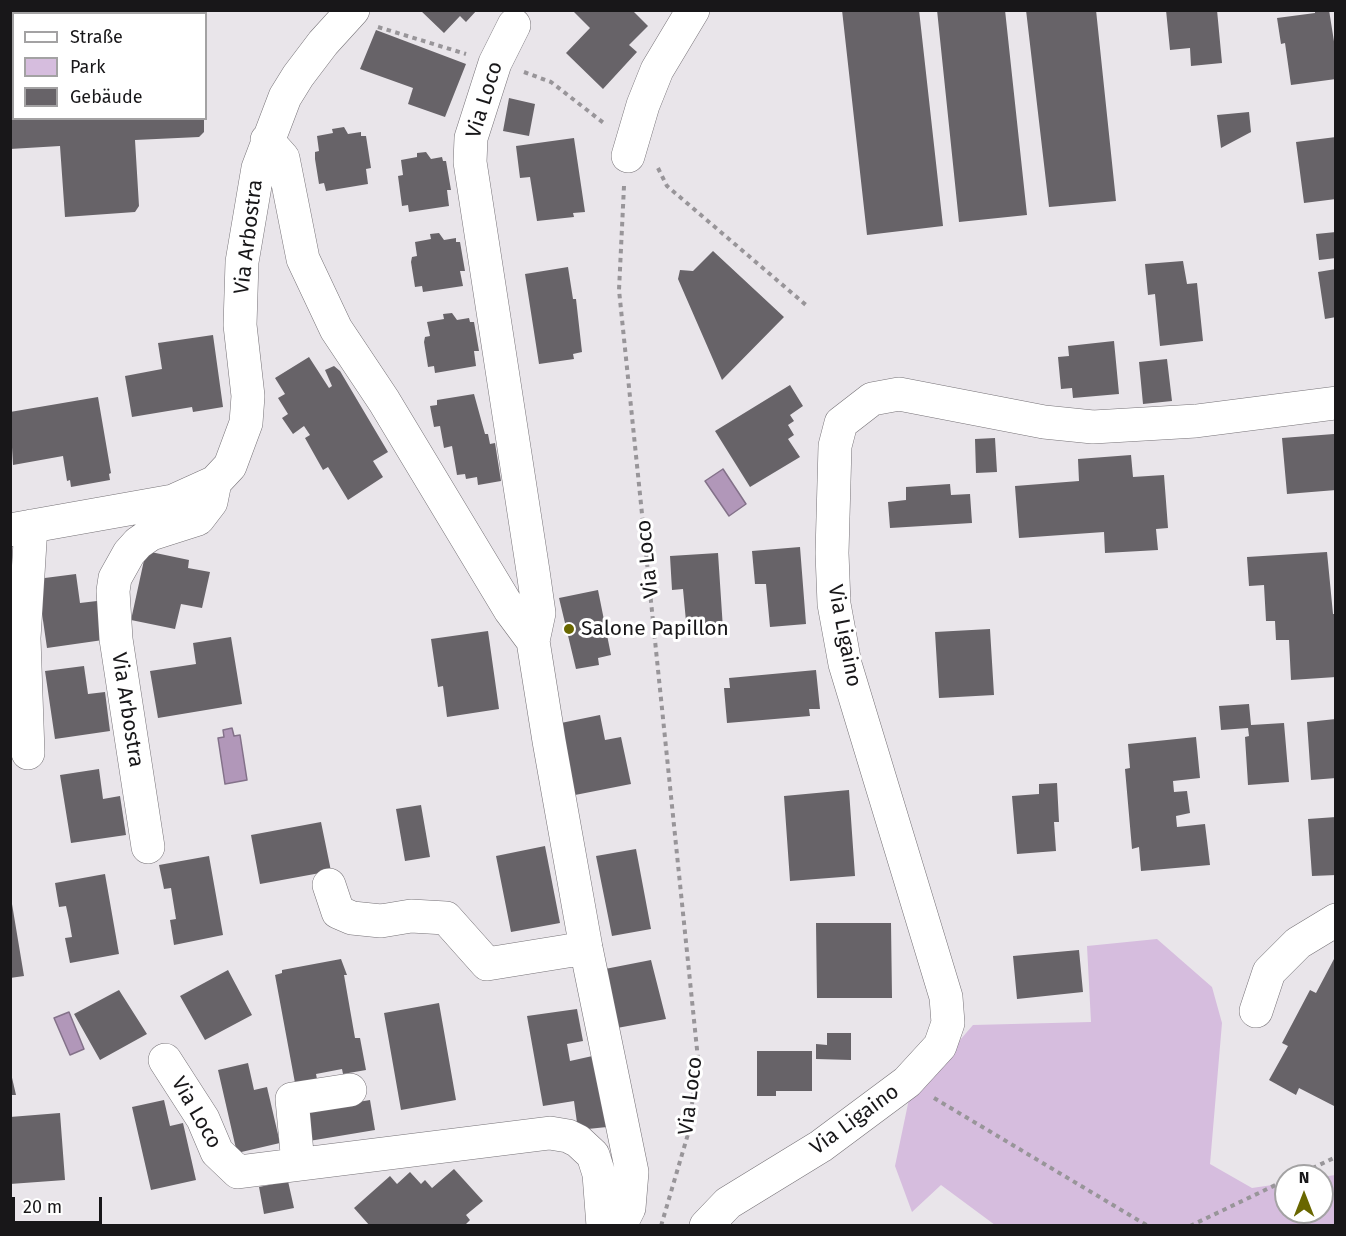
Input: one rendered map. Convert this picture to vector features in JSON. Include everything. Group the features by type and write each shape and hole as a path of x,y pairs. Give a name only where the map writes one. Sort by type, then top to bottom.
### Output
{"street":[{"path":"629,150 657,70 693,10"},
{"name":"Via Arbostra","path":"28,753 21,528 173,501 191,495 215,482 230,466 246,423 248,396 240,325 242,262 250,206 267,140 285,97 298,76 349,14"},
{"name":"Via Loco","path":"514,25 495,63 471,138 470,162 538,602 539,613 533,642 586,948 632,1172 629,1208 620,1226"},
{"name":"Via Loco","path":"267,140 283,158 303,259 336,329 384,401 510,610 533,642"},
{"name":"Via Ligaino","path":"706,1226 728,1203 821,1146 907,1082 940,1046 948,1023 946,997 845,664 834,604 832,553 835,446 841,423 872,399 899,394 1044,422 1093,427 1196,421 1335,403"},
{"name":"Via Arbostra","path":"148,847 116,639 113,591 115,578 129,553 151,534 198,519 211,502 215,482"},
{"path":"329,885 338,912 352,918 381,921 411,916 446,918 486,964 586,948"},
{"path":"1256,1011 1269,972 1298,943 1335,920"},
{"name":"Via Loco","path":"165,1060 203,1119 217,1152 238,1172 550,1133 568,1136 578,1141 593,1155 599,1174 603,1226"},
{"path":"298,1164 292,1099 350,1089"}],"path":[{"path":"349,14 551,82 629,150"},
{"name":"Via Loco","path":"629,150 621,210 619,290 698,1059 688,1134 662,1226"},
{"path":"667,186 806,305"},
{"path":"907,1082 1148,1226"},
{"path":"1321,1164 1335,1157"},
{"path":"1190,1226 1274,1186"},
{"path":"657,1204 677,1207"}],"green space":[{"path":"1157,939 1212,987 1222,1023 1210,1164 1252,1188 1274,1185 1274,1224 1334,1224 1335,1175 1335,1225 995,1225 941,1185 912,1212 895,1166 909,1099 973,1025 1091,1022 1087,946"}],"shaded area":[{"path":"723,469 746,504 729,516 705,481"},
{"path":"232,728 234,736 240,735 247,780 225,784 218,738 224,737 223,730"},
{"path":"69,1012 84,1049 70,1055 54,1018"}],"building":[{"path":"52,10 128,10 128,12 52,12"},
{"path":"420,10 477,10 466,22 460,16 444,33"},
{"path":"572,10 632,10 648,26 629,45 637,52 603,89 566,53 590,28"},
{"path":"842,10 919,10 943,226 867,235"},
{"path":"937,10 1005,10 1027,215 959,222"},
{"path":"1026,10 1096,10 1116,201 1049,207"},
{"path":"1166,10 1217,10 1222,63 1191,66 1190,48 1170,50"},
{"path":"1315,10 1329,10 1336,54 1336,79 1291,85 1285,43 1281,44 1277,18 1315,13"},
{"path":"376,30 466,64 445,117 408,104 413,88 360,69"},
{"path":"10,73 12,73 12,120 204,120 204,132 199,137 135,140 139,206 135,212 65,217 60,146 10,149"},
{"path":"509,98 535,104 529,136 503,131"},
{"path":"1249,112 1251,132 1221,148 1217,115"},
{"path":"344,127 348,134 361,132 361,136 366,136 371,168 366,169 368,184 326,191 324,183 319,184 315,159 315,152 319,151 317,136 333,133 332,129"},
{"path":"1336,137 1336,199 1304,203 1296,142"},
{"path":"574,138 585,212 573,213 574,217 537,221 530,177 520,178 516,146"},
{"path":"426,152 431,159 442,157 443,161 446,161 451,190 447,190 449,206 409,212 408,205 402,206 398,176 403,175 401,160 417,157 417,153"},
{"path":"1336,232 1336,258 1319,260 1316,234"},
{"path":"439,233 444,240 456,238 456,242 460,242 465,271 460,271 463,286 423,292 422,286 415,287 411,262 412,257 417,256 415,242 431,239 430,234"},
{"path":"713,251 784,317 722,380 678,279 680,270 693,271"},
{"path":"1183,261 1187,284 1197,283 1203,341 1160,346 1155,294 1148,295 1145,264"},
{"path":"568,267 573,299 576,299 582,352 573,354 574,359 539,364 525,274"},
{"path":"1336,269 1336,317 1325,319 1318,272"},
{"path":"452,313 457,320 469,318 470,322 474,322 479,351 474,351 476,366 435,373 434,366 428,367 424,342 425,337 430,336 427,322 444,319 443,314"},
{"path":"213,335 223,407 193,412 192,407 132,417 125,376 162,369 158,343"},
{"path":"1114,341 1119,394 1073,398 1072,388 1061,389 1058,357 1069,356 1068,346"},
{"path":"309,357 329,388 332,386 325,370 334,366 340,371 388,452 373,461 383,477 348,500 328,467 323,470 305,438 310,435 304,426 293,434 282,418 288,414 278,398 285,394 275,378"},
{"path":"1167,359 1172,401 1143,404 1139,362"},
{"path":"790,385 803,406 790,415 794,421 788,425 794,435 788,439 800,457 750,487 715,431"},
{"path":"474,394 485,434 488,434 490,444 495,443 501,481 478,485 477,477 466,479 465,474 457,475 452,446 444,448 440,426 434,427 430,406 437,405 437,400"},
{"path":"98,397 111,473 109,474 110,480 71,487 70,480 67,481 63,456 13,465 10,412"},
{"path":"1334,434 1336,490 1287,494 1282,438"},
{"path":"995,438 997,472 976,473 975,439"},
{"path":"1131,455 1133,477 1164,475 1168,528 1156,529 1158,550 1105,553 1104,532 1019,538 1015,486 1079,481 1078,459"},
{"path":"950,484 951,495 970,494 972,523 890,528 888,502 906,500 906,487"},
{"path":"800,547 806,624 770,627 766,584 755,584 752,551"},
{"path":"146,551 189,560 188,568 210,572 202,608 181,604 175,629 131,620"},
{"path":"1327,552 1333,614 1336,614 1336,677 1291,680 1289,640 1276,640 1275,621 1266,621 1264,585 1249,586 1247,557"},
{"path":"718,553 723,629 687,632 683,589 672,590 670,556"},
{"path":"76,574 80,603 97,601 103,640 47,648 37,579"},
{"path":"598,590 611,655 598,658 599,665 576,669 559,598"},
{"path":"990,629 994,695 939,698 935,632"},
{"path":"488,631 499,709 447,717 443,686 438,687 431,639"},
{"path":"231,637 242,704 158,718 150,671 196,664 193,643"},
{"path":"84,666 88,694 105,692 110,731 55,739 45,671"},
{"path":"816,670 820,709 809,709 810,716 727,723 724,688 730,688 729,678"},
{"path":"1249,704 1251,725 1284,723 1289,782 1248,785 1245,737 1249,736 1248,728 1221,730 1219,706"},
{"path":"600,715 605,740 621,737 631,784 575,795 561,723"},
{"path":"1336,719 1336,778 1311,780 1307,722"},
{"path":"1196,737 1200,778 1173,781 1174,792 1187,791 1190,813 1176,816 1177,827 1205,824 1210,865 1141,871 1139,847 1132,849 1125,769 1130,768 1128,744"},
{"path":"99,769 103,799 120,796 126,835 71,843 60,775"},
{"path":"1057,783 1059,822 1054,822 1056,851 1017,854 1012,796 1039,794 1039,784"},
{"path":"849,790 855,876 790,881 784,796"},
{"path":"421,805 430,857 405,861 396,809"},
{"path":"1336,817 1336,875 1312,876 1308,819"},
{"path":"321,822 331,871 260,884 251,835"},
{"path":"545,846 560,923 511,932 496,856"},
{"path":"636,849 651,929 612,936 596,856"},
{"path":"209,856 223,935 174,945 170,920 176,919 171,888 164,889 159,865"},
{"path":"105,874 119,954 70,963 65,938 72,937 69,920 66,906 59,907 55,883"},
{"path":"10,892 24,976 10,978"},
{"path":"816,923 891,923 892,998 817,998"},
{"path":"1079,950 1083,992 1017,999 1013,956"},
{"path":"341,959 347,975 344,975 355,1038 360,1038 366,1070 343,1074 342,1069 316,1074 317,1079 295,1083 275,975 282,973 282,970"},
{"path":"1334,959 1336,960 1336,1107 1299,1088 1296,1095 1269,1080 1288,1046 1282,1043 1310,990 1316,993"},
{"path":"651,960 666,1019 617,1028 605,969"},
{"path":"228,970 252,1015 205,1040 180,996"},
{"path":"119,990 147,1034 100,1060 74,1014"},
{"path":"439,1003 456,1100 401,1110 384,1013"},
{"path":"577,1009 583,1041 567,1044 570,1061 597,1055 607,1127 578,1130 574,1101 543,1106 527,1016"},
{"path":"827,1033 851,1033 851,1060 816,1059 816,1044 827,1045"},
{"path":"757,1051 812,1051 812,1091 776,1091 776,1096 757,1096"},
{"path":"248,1063 254,1090 267,1087 280,1143 237,1153 218,1070"},
{"path":"10,1069 16,1095 10,1095"},
{"path":"164,1100 170,1126 183,1123 196,1180 151,1190 132,1107"},
{"path":"370,1100 375,1130 309,1141 304,1111"},
{"path":"60,1113 65,1180 10,1184 10,1117"},
{"path":"454,1169 483,1201 466,1215 470,1220 464,1226 370,1226 354,1208 390,1176 397,1184 410,1172 421,1184 425,1180 432,1188"},
{"path":"288,1181 294,1208 264,1214 259,1187"}],"place":[{"name":"Salone Papillon","path":"569,629"}]}
